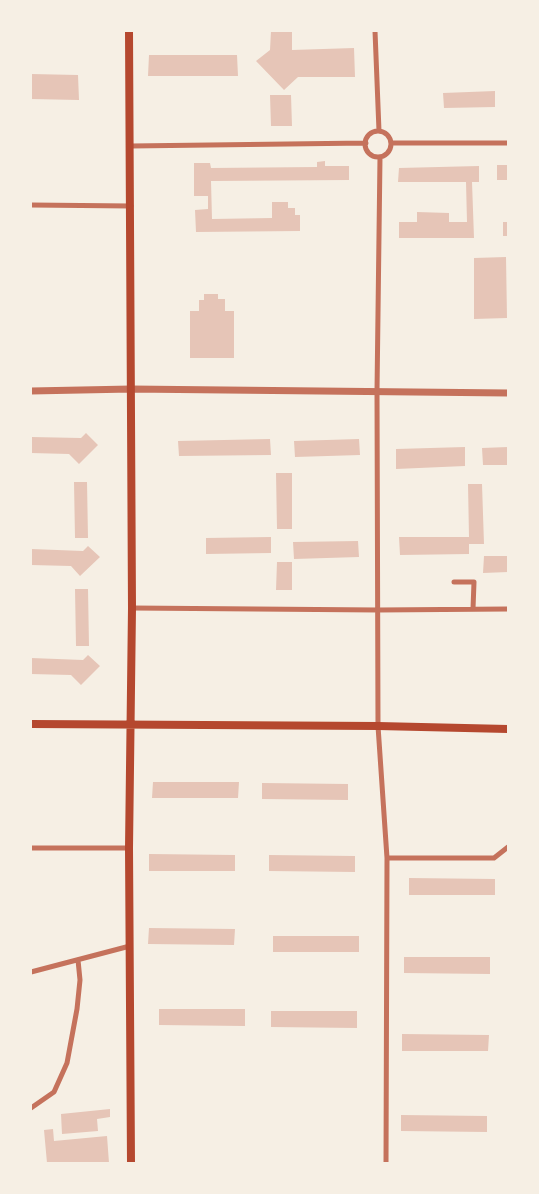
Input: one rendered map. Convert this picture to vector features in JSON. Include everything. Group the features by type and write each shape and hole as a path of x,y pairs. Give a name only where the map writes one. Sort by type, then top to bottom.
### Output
{"main road":[{"path":"129,31 132,608 129,848 131,1163"},
{"path":"31,724 378,726 508,729"}],"street":[{"path":"375,31 379,131"},
{"path":"379,131 388,135 391,143 390,151 380,157 370,154 366,143 372,133 379,131"},
{"path":"131,146 366,143"},
{"path":"391,143 508,143"},
{"path":"380,157 377,391 378,726 387,858 386,1163"},
{"path":"31,206 131,206"},
{"path":"31,391 131,389 508,393"},
{"path":"454,582 474,582 474,609"},
{"path":"132,608 508,609"},
{"path":"387,858 494,858 508,847"},
{"path":"31,848 129,848"},
{"path":"31,972 130,946"},
{"path":"31,1108 54,1092 67,1063 77,1009 80,980 78,960"}],"building":[{"path":"271,31 292,31 292,50 354,48 355,77 298,77 284,90 256,61 270,50"},
{"path":"149,55 237,55 238,76 148,76"},
{"path":"31,74 78,75 79,100 31,99"},
{"path":"495,91 495,107 444,108 443,93"},
{"path":"270,95 291,95 292,126 271,126"},
{"path":"325,161 325,166 349,166 349,180 211,181 212,219 272,218 272,202 288,202 288,208 295,208 295,215 300,215 300,231 196,232 195,210 208,209 208,196 194,196 194,163 210,163 211,168 317,167 317,162"},
{"path":"497,165 508,165 508,180 497,180"},
{"path":"479,166 479,182 472,182 474,238 399,238 399,222 417,222 417,212 449,213 449,222 467,222 466,182 398,182 399,168"},
{"path":"503,222 508,222 508,236 503,236"},
{"path":"506,257 507,318 474,319 474,258"},
{"path":"204,294 218,294 218,299 225,299 225,311 234,311 234,358 190,358 190,311 199,311 199,300 204,300"},
{"path":"86,433 98,445 79,464 69,454 31,453 31,437 81,438"},
{"path":"270,439 271,455 179,456 178,441"},
{"path":"359,439 360,455 295,457 294,441"},
{"path":"465,447 465,466 396,469 396,449"},
{"path":"508,447 508,465 483,465 482,448"},
{"path":"276,473 292,473 292,529 277,529"},
{"path":"74,482 87,482 88,538 75,538"},
{"path":"468,484 482,484 484,544 469,544 469,554 400,555 399,537 469,537"},
{"path":"271,537 271,553 206,554 206,538"},
{"path":"358,541 359,557 294,559 293,542"},
{"path":"88,546 100,557 80,576 71,566 31,565 31,549 83,551"},
{"path":"484,556 508,556 508,572 483,573"},
{"path":"277,562 292,562 292,590 276,590"},
{"path":"75,589 88,589 89,646 76,646"},
{"path":"88,655 100,666 81,685 71,675 31,674 31,658 83,660"},
{"path":"153,782 239,782 238,798 152,798"},
{"path":"262,783 348,784 348,800 262,799"},
{"path":"149,854 235,855 235,871 149,871"},
{"path":"269,855 355,856 355,872 269,871"},
{"path":"409,878 495,879 495,895 409,895"},
{"path":"149,928 235,929 234,945 148,944"},
{"path":"273,936 359,936 359,952 273,952"},
{"path":"404,957 490,957 490,974 404,973"},
{"path":"159,1009 245,1009 245,1026 159,1025"},
{"path":"271,1011 357,1011 357,1028 271,1027"},
{"path":"402,1034 489,1035 488,1051 402,1051"},
{"path":"110,1109 110,1117 97,1119 98,1131 62,1134 61,1114"},
{"path":"401,1115 487,1116 487,1132 401,1131"},
{"path":"53,1129 54,1141 107,1136 109,1163 47,1163 44,1130"}]}
